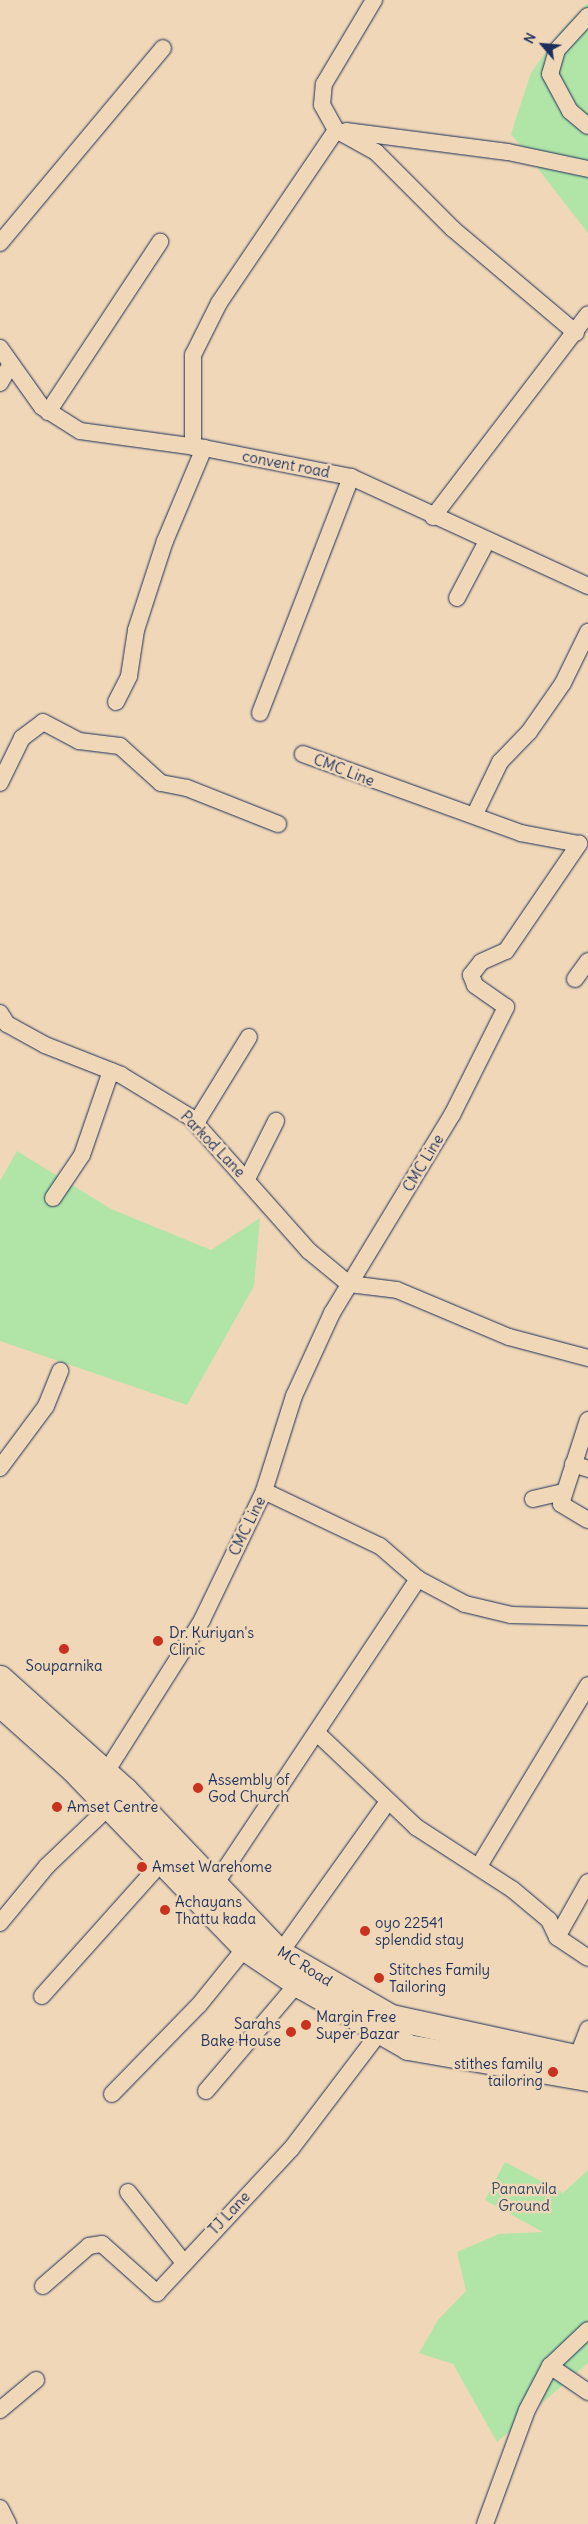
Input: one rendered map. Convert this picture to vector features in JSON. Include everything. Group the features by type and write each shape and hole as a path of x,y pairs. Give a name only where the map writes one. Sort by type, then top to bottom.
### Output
{"main road":[{"name":"MC Road","path":"0,1678 102,1790 162,1862 245,1948 298,1984 384,2025 584,2065"},
{"name":"MC Road","path":"0,1704 102,1790 125,1790 214,1886 280,1952 384,2025"}],"street":[{"path":"374,0 324,84 322,104 336,130 376,152 453,229 576,333"},
{"path":"588,16 557,50 550,74 570,111 588,126"},
{"path":"0,243 163,48"},
{"path":"336,130 508,152 588,169"},
{"path":"116,702 129,676 136,630 198,447 193,355 205,326 336,130"},
{"path":"48,412 160,242"},
{"path":"433,517 576,333 588,314"},
{"name":"convent road","path":"0,348 10,366 48,412 80,431 198,447 351,477 433,517 588,586"},
{"path":"0,383 10,366"},
{"path":"260,713 351,477"},
{"path":"457,598 487,541"},
{"path":"475,814 500,762 530,732 563,683 588,632"},
{"path":"0,783 22,738 43,722 79,741 120,746 161,783 187,788 278,824"},
{"name":"CMC Line","path":"0,1923 47,1866 102,1790 202,1620 264,1491 294,1396 349,1284 452,1115 506,1007 475,985 471,976 481,962 506,951 579,844 521,833 475,814 303,754"},
{"path":"575,978 588,961"},
{"name":"Parkod Lane","path":"2,1023 45,1045 111,1071 166,1099 196,1123 310,1251 349,1284"},
{"path":"196,1123 249,1037"},
{"path":"53,1198 82,1155 111,1071"},
{"path":"247,1179 276,1121"},
{"path":"349,1284 397,1290 508,1337 588,1358"},
{"path":"0,1468 46,1406 60,1371"},
{"path":"588,1420 581,1466 564,1492 561,1504 588,1520"},
{"path":"264,1491 380,1546 418,1579 465,1604 511,1615 588,1617"},
{"path":"532,1499 564,1492"},
{"path":"214,1886 418,1579"},
{"path":"479,1866 582,1707 588,1686"},
{"path":"317,1733 388,1803 416,1827 479,1866 549,1920 557,1937 588,1958"},
{"path":"280,1952 388,1803"},
{"path":"42,1996 162,1862"},
{"path":"557,1937 588,1882"},
{"path":"112,2094 192,2012 245,1948"},
{"path":"206,2091 298,1984"},
{"name":"TJ Lane","path":"43,2286 93,2244 106,2246 157,2293 184,2262 292,2149 384,2025"},
{"path":"584,2065 588,2029"},
{"path":"128,2192 184,2262"},
{"path":"485,2524 527,2410 550,2366 588,2330"},
{"path":"550,2366 588,2392"},
{"path":"0,2410 36,2380"},
{"path":"0,2508 8,2524"}],"green space":[{"path":"588,3 588,233 511,134 531,73 561,31"},
{"path":"17,1151 111,1209 211,1250 260,1218 254,1286 187,1405 0,1341 0,1181"},
{"name":"Pananvila Ground","path":"505,2162 563,2193 588,2170 588,2363 497,2442 453,2364 419,2353 438,2320 466,2291 457,2252 499,2234 543,2232 485,2200"}],"place":[{"name":"Dr. Kuriyan's Clinic","path":"158,1641"},
{"name":"Souparnika","path":"64,1649"},
{"name":"Assembly of God Church","path":"198,1788"},
{"name":"Amset Centre","path":"57,1807"},
{"name":"Amset Warehome","path":"142,1867"},
{"name":"Achayans Thattu kada","path":"165,1910"},
{"name":"oyo 22541 splendid stay","path":"365,1931"},
{"name":"Stitches Family Tailoring","path":"379,1978"},
{"name":"Margin Free Super Bazar","path":"306,2025"},
{"name":"Sarahs Bake House","path":"291,2032"},
{"name":"stithes family tailoring","path":"553,2072"}]}
